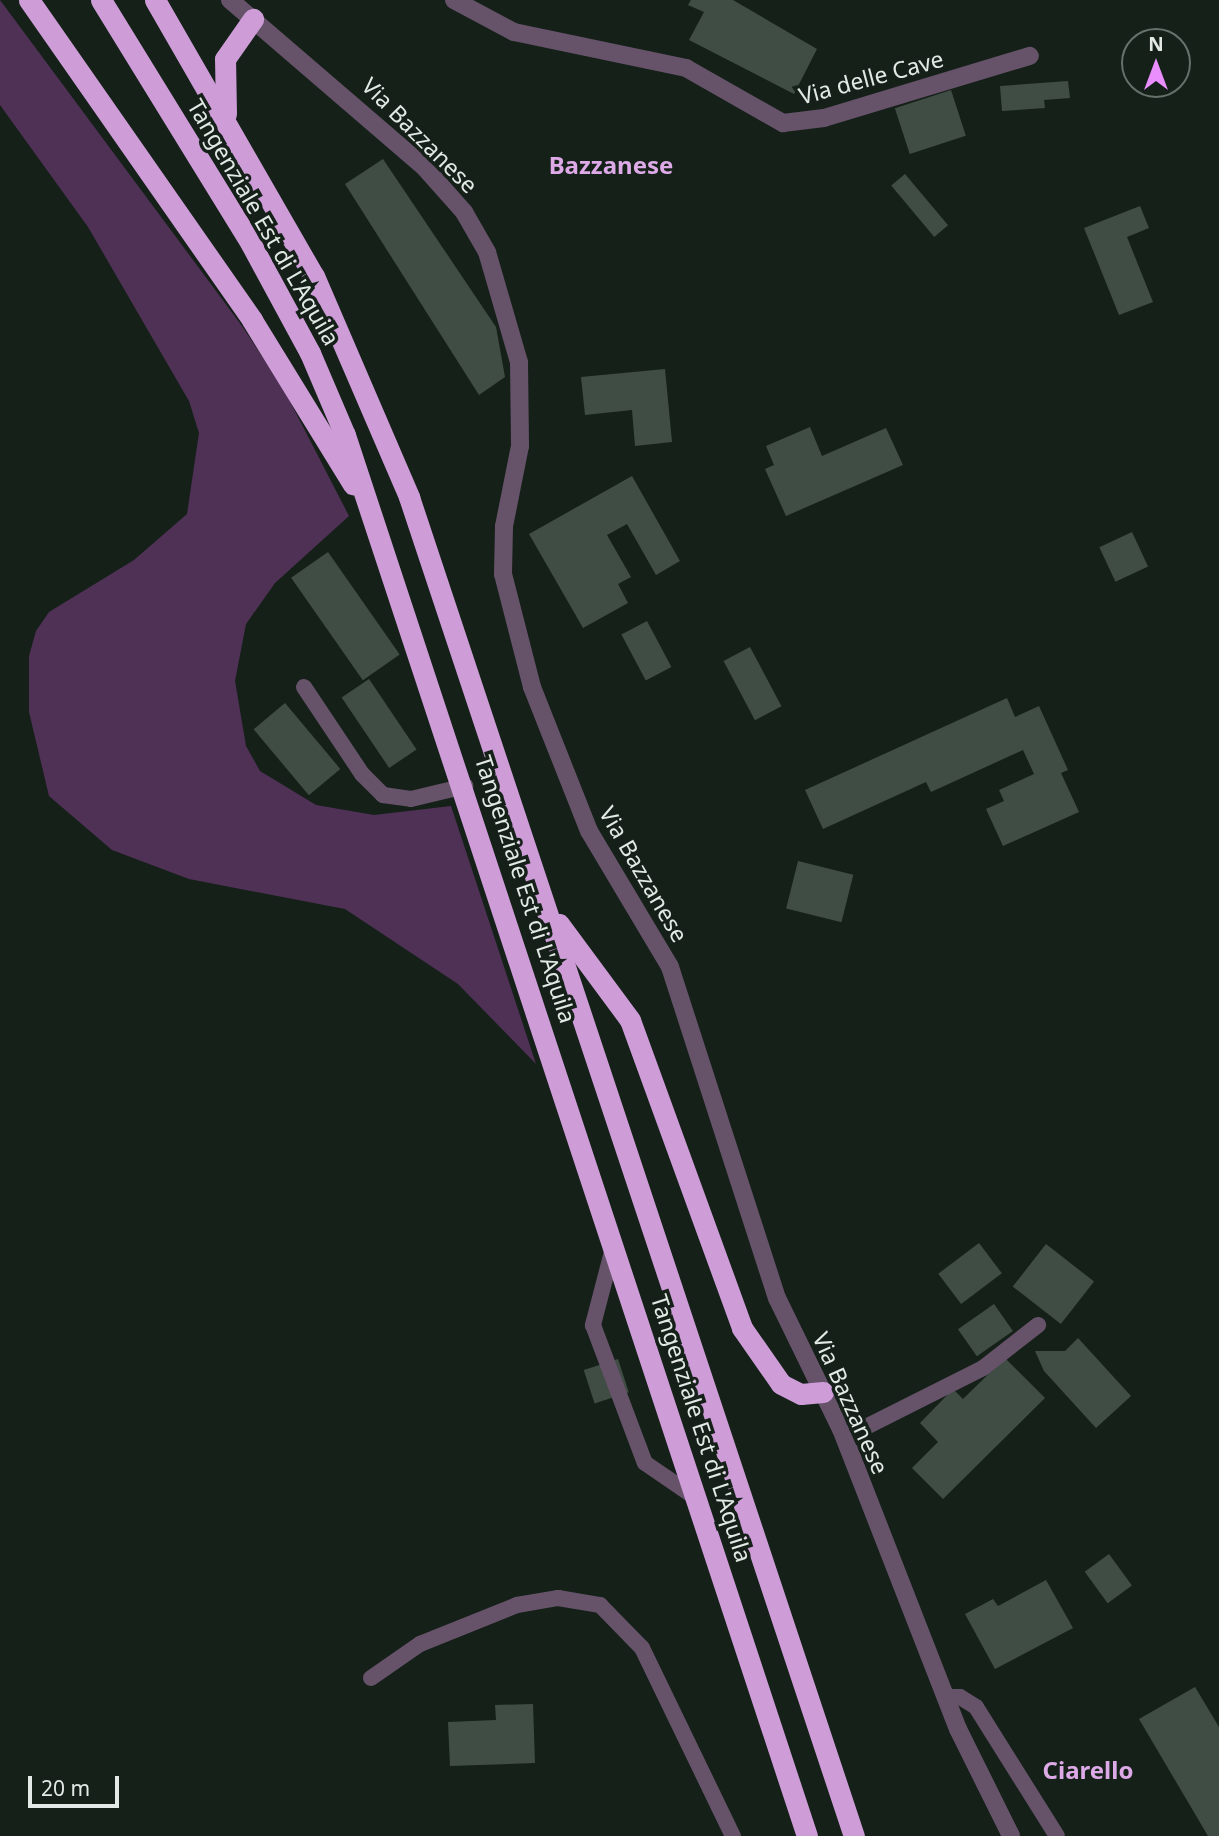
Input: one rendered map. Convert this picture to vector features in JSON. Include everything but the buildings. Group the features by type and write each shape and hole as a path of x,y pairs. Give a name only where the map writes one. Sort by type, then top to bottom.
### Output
{"highway":[{"path":"29,0 252,320 383,536"},
{"name":"Tangenziale Est di L'Aquila","path":"101,0 310,354 383,536 700,1501 807,1836"},
{"name":"Tangenziale Est di L'Aquila","path":"155,0 314,276 363,379 410,497 551,913 855,1836"},
{"path":"229,129 224,67 253,19"},
{"path":"551,913 630,1020 742,1328 781,1384 801,1394 823,1392"}],"street":[{"name":"Via Bazzanese","path":"230,0 435,178 469,220 499,281 520,376 520,446 504,535 510,615 578,809 679,988 752,1233 784,1316 844,1438 945,1697 1011,1836"},
{"name":"Via delle Cave","path":"454,0 514,32 686,68 789,123 1030,56"}],"lane":[{"path":"304,687 362,774 383,795 411,799 465,786"},
{"path":"614,1245 593,1325 645,1463 700,1501"},
{"path":"844,1438 982,1368 1038,1325"},
{"path":"371,1678 420,1644 517,1605 558,1598 600,1605 642,1648 733,1836"},
{"path":"945,1697 965,1698 976,1707 1057,1836"}],"shaded area":[{"path":"0,0 242,326 283,388 349,516 275,583 246,624 235,681 246,746 260,771 316,805 374,815 451,806 536,1064 458,984 345,909 189,879 112,850 49,796 29,712 29,656 36,631 49,612 134,560 187,514 199,433 189,401 88,227 0,105"}],"district":[{"name":"Bazzanese","path":"611,165"},
{"name":"Ciarello","path":"1088,1770"}]}
